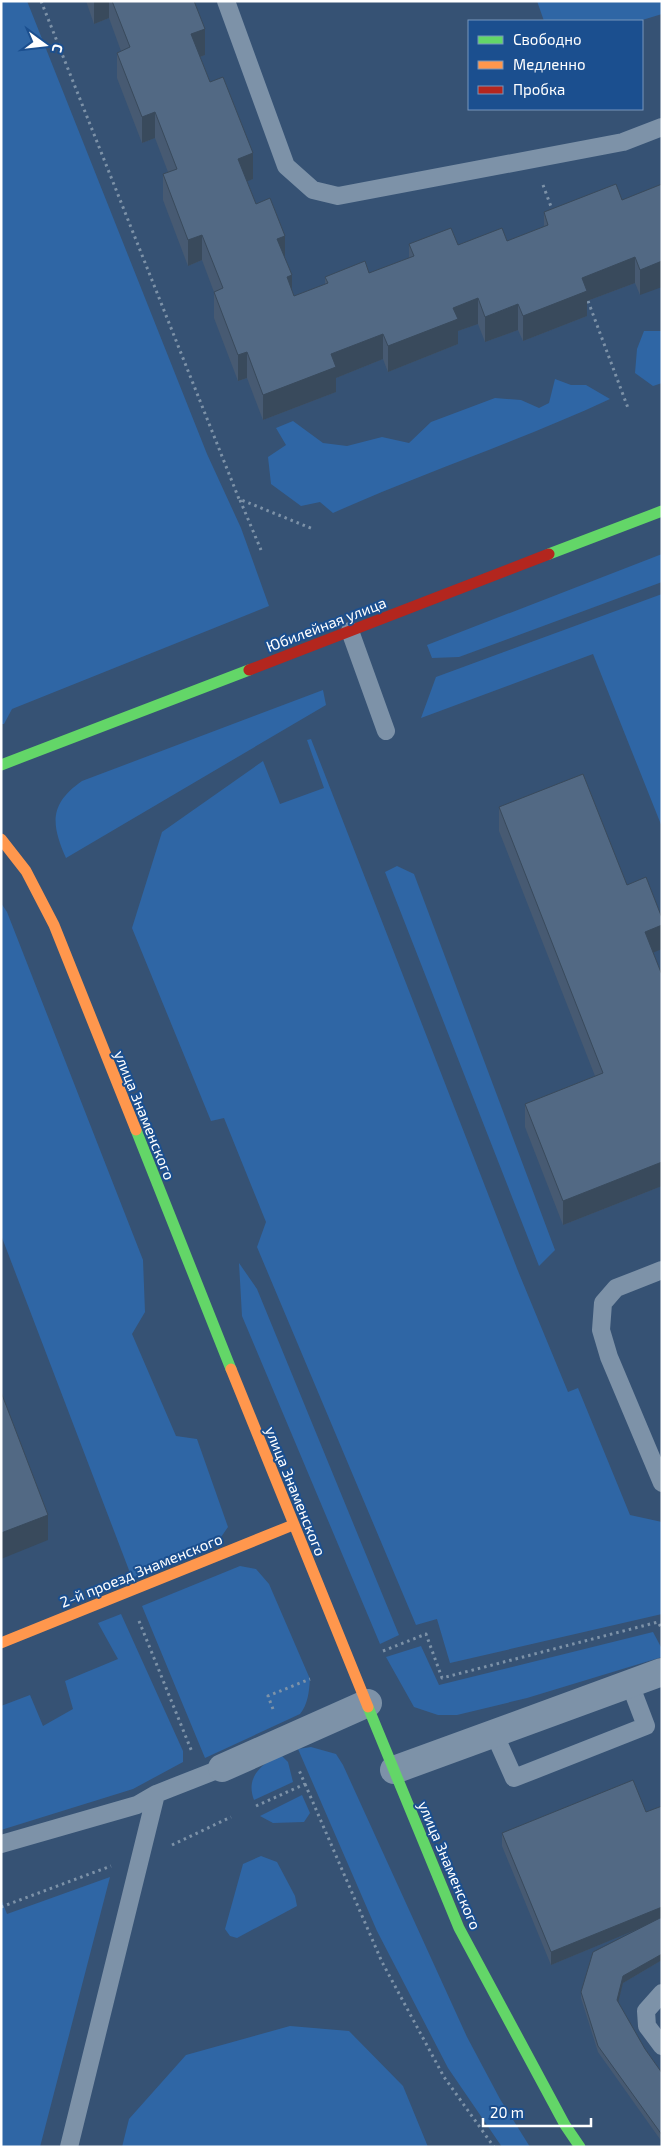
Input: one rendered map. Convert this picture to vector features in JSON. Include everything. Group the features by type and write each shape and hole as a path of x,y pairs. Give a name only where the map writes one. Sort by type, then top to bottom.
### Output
{"main road":[{"name":"Юбилейная улица","path":"1,765 662,511"},
{"name":"улица Знаменского","path":"1,839 26,871 54,925 292,1525 368,1703 460,1928 533,2067 565,2125 580,2147"},
{"name":"2-й проезд Знаменского","path":"1,1643 292,1525"}],"street":[{"path":"394,1770 662,1672"},
{"path":"222,1768 368,1703"}],"lane":[{"path":"226,1 286,166 313,190 338,196 623,142 662,128"},
{"path":"350,631 386,731"},
{"path":"662,1270 616,1288 603,1303 601,1330 609,1357 662,1483"},
{"path":"494,1733 514,1778 646,1726 630,1684"},
{"path":"1,1844 137,1804 156,1794 222,1768"},
{"path":"69,2147 156,1794"},
{"path":"662,1993 646,2010 647,2026 662,2046"}],"path":[{"path":"41,1 261,550"},
{"path":"534,159 554,213"},
{"path":"588,301 628,408"},
{"path":"239,499 313,529"},
{"path":"138,1620 193,1754"},
{"path":"383,1651 426,1634 442,1678 658,1622 662,1629"},
{"path":"275,1714 268,1696 310,1679"},
{"path":"298,1768 382,1962 444,2077 494,2147"},
{"path":"256,1806 305,1784"},
{"path":"166,1848 231,1818"},
{"path":"1,1907 120,1862"}],"shaded area":[{"path":"1,1 27,1 207,454 241,528 269,606 12,709 4,724 1,724"},
{"path":"537,1 662,1 662,14 642,20 544,20"},
{"path":"644,331 662,331 662,383 653,386 635,373 637,349"},
{"path":"555,379 571,385 586,385 610,399 542,429 333,513 320,502 301,506 271,484 268,457 286,445 276,428 293,421 323,443 347,446 382,437 409,443 431,422 495,398 521,400 539,408 549,403"},
{"path":"662,554 662,582 459,657 432,658 427,645"},
{"path":"662,594 662,827 593,654 421,718 436,677"},
{"path":"323,690 326,705 66,858 58,835 56,815 63,798 82,781"},
{"path":"311,739 518,1271 568,1392 578,1388 630,1515 662,1522 662,1614 450,1663 437,1619 416,1625 257,1247 266,1222 224,1118 211,1121 132,928 162,832 263,761 280,804 324,788 307,740"},
{"path":"397,866 414,874 555,1250 539,1266 385,872"},
{"path":"1,903 7,912 143,1260 145,1312 132,1334 176,1436 197,1439 228,1527 219,1540 132,1578 1,1235"},
{"path":"239,1263 257,1289 399,1635 380,1644 242,1316"},
{"path":"240,1566 256,1569 269,1584 310,1679 309,1693 300,1714 205,1758 142,1606"},
{"path":"121,1614 183,1751 183,1762 133,1789 1,1830 1,1706 30,1695 43,1726 73,1709 65,1681 118,1659 98,1623"},
{"path":"653,1632 662,1649 662,1657 527,1698 457,1715 438,1715 414,1707 386,1657 421,1646 439,1685"},
{"path":"311,1747 336,1754 343,1765 467,2037 500,2099 530,2147 502,2147 448,2068 377,1931 298,1749"},
{"path":"281,1755 288,1762 293,1782 254,1800 252,1784 257,1772 268,1762"},
{"path":"302,1795 310,1813 304,1822 273,1823 260,1816"},
{"path":"261,1856 277,1862 295,1896 297,1906 237,1938 230,1936 225,1929 243,1864"},
{"path":"110,1877 40,2147 1,2147 1,1899 7,1914"},
{"path":"290,2026 349,2031 403,2086 428,2147 122,2147 129,2119 186,2055"}],"building":[{"path":"112,1 194,1 205,29 191,34 210,82 223,77 253,153 238,159 256,204 270,198 285,236 277,239 292,275 287,277 294,296 328,283 325,277 365,261 369,273 414,256 409,244 451,228 458,245 502,228 507,241 548,225 544,212 616,184 622,200 662,184 662,261 640,270 635,257 582,278 587,291 523,316 518,304 485,317 478,298 453,308 458,319 388,346 383,334 331,354 336,367 263,395 247,352 238,355 214,292 223,288 202,235 188,240 163,174 177,169 155,112 142,117 117,53 130,47"},
{"path":"583,774 627,885 646,877 662,918 662,925 645,932 662,975 662,1162 563,1201 525,1104 603,1073 499,807"},
{"path":"1,1392 48,1515 1,1533"},
{"path":"633,1780 646,1812 662,1806 662,1907 551,1952 502,1833"},
{"path":"662,1918 662,1954 623,1976 617,2000 645,2049 662,2073 662,2135 598,2046 581,1992 593,1952"}],"traffic: fast":[{"path":"549,554 662,511"},
{"path":"1,765 249,670"},
{"path":"136,1130 231,1369"},
{"path":"368,1707 459,1928 565,2125 580,2147"}],"traffic: slow":[{"path":"1,839 26,871 54,925 136,1130"},
{"path":"231,1369 368,1707"},
{"path":"1,1643 293,1525"}],"traffic: jam":[{"path":"249,670 549,554"}]}
